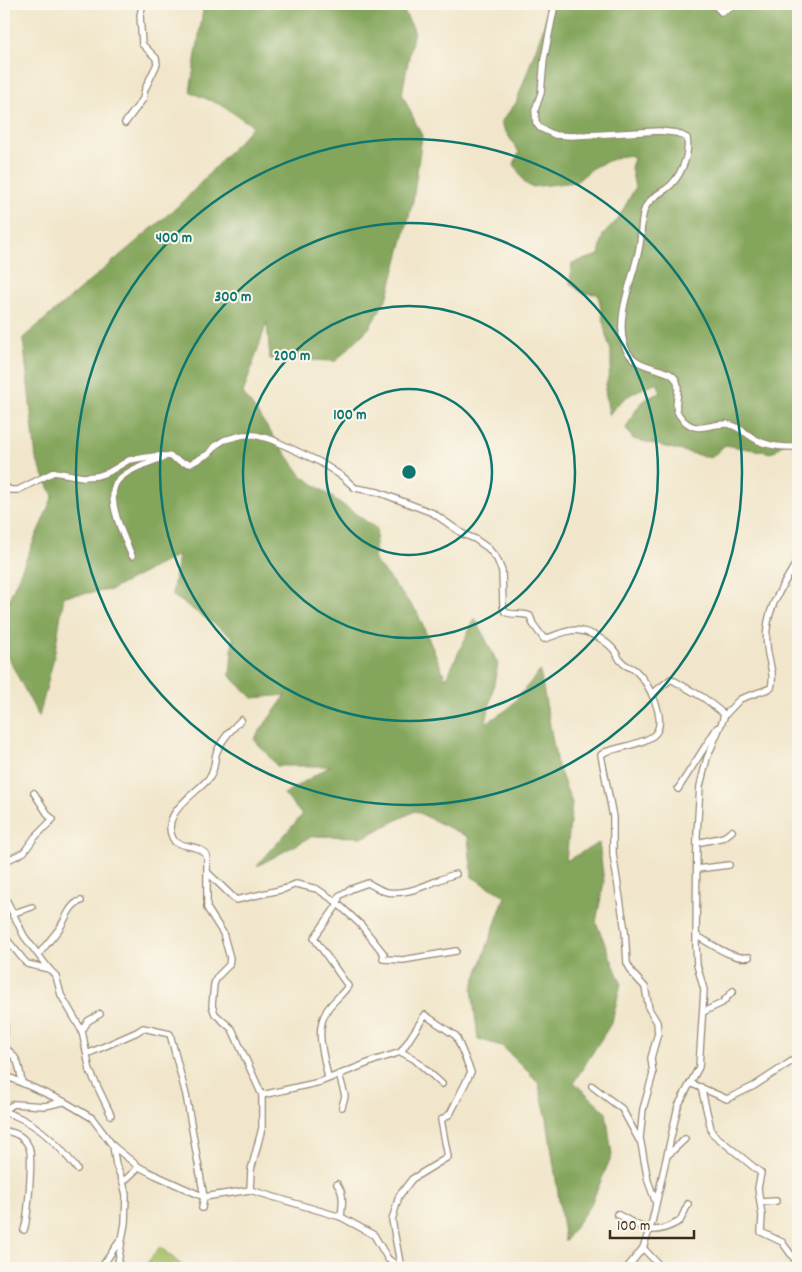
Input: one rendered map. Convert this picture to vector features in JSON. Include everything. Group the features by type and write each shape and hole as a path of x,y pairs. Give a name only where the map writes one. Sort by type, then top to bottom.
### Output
{"street":[{"path":"125,123 143,99 145,89 158,64 156,58 142,44 140,15 143,4"},
{"path":"555,4 544,59 541,93 534,110 536,123 547,132 556,135 571,136 668,131 687,138 688,144 685,160 680,171 667,188 651,199 642,218 640,245 628,287 623,314 624,343 628,352 633,360 670,373 675,378 677,382 676,404 678,414 691,426 705,428 726,424 732,425 758,441 786,447 798,447"},
{"path":"714,4 721,12 738,4"},
{"path":"4,485 10,490 18,490 54,472 83,477 96,476 109,472 129,460 155,456 169,456 190,464 210,453 215,446 224,440 244,435 255,435 273,440 320,462 343,476 355,488 378,492 433,513 463,534 475,539 488,548 497,559 502,571 503,606 505,612 510,615 524,613 530,616 536,630 544,639 566,631 580,630 599,638 615,651 621,662 634,670 652,694 660,717 660,726 654,735 646,740 601,754 613,817 613,854 625,931 627,963 633,974 645,988 649,1009 657,1022 658,1032 651,1058 653,1074 640,1123 640,1138 648,1181 656,1203"},
{"path":"132,556 115,510 112,495 115,484 126,474 169,456"},
{"path":"678,789 725,715 740,699 771,688 774,678 766,646 766,631 775,597 798,560"},
{"path":"792,570 798,577"},
{"path":"652,694 671,679 704,698 725,715"},
{"path":"627,1268 643,1248 656,1203 678,1106 699,1068 704,990 697,965 697,843 700,786 707,758 725,715"},
{"path":"241,720 227,734 216,754 210,778 181,803 170,831 175,842 182,846 203,850 207,856 207,908 223,933 230,958 229,965 217,977 214,984 212,1006 215,1014 232,1029 262,1095 262,1128 251,1170 250,1190"},
{"path":"4,862 24,852 35,837 54,820 49,816 34,793"},
{"path":"697,843 724,837 732,831"},
{"path":"697,868 730,865"},
{"path":"208,872 236,900 284,889 296,884 317,889 338,904 361,925 384,954 383,959 403,960 456,951"},
{"path":"328,1078 319,1032 321,1021 328,1008 348,986 314,938 317,932 338,904 340,896 351,889 368,883 386,892 415,891 441,878 456,874"},
{"path":"4,895 24,936 56,976 62,995 82,1031 90,1071 111,1115"},
{"path":"39,954 60,928 76,902 81,901"},
{"path":"13,916 14,913 32,908"},
{"path":"4,936 27,964 49,969"},
{"path":"697,936 723,951 743,958 749,957"},
{"path":"703,1012 722,1003 733,992"},
{"path":"82,1031 88,1021 100,1014"},
{"path":"262,1095 320,1082 401,1052 425,1015 456,1036 471,1072 450,1114 441,1120 448,1157 412,1179 399,1196 392,1220 401,1268"},
{"path":"4,1035 5,1026"},
{"path":"87,1054 143,1028 170,1034 186,1095 204,1197 202,1208"},
{"path":"4,1047 14,1054 19,1065 22,1083"},
{"path":"401,1052 414,1059 442,1084"},
{"path":"690,1084 727,1099 754,1086 798,1057"},
{"path":"339,1074 345,1096 342,1107"},
{"path":"4,1075 63,1102 92,1118 113,1146 139,1167 204,1197 250,1190 341,1217 374,1235 388,1259 401,1268"},
{"path":"592,1086 622,1109 642,1146"},
{"path":"701,1088 712,1133 761,1173 758,1188 761,1202 761,1232 782,1242 798,1264"},
{"path":"4,1111 14,1104 45,1106 63,1102"},
{"path":"4,1111 32,1124 63,1151 77,1168"},
{"path":"4,1130 18,1135 30,1150 28,1216 24,1230"},
{"path":"666,1157 685,1139"},
{"path":"113,1146 116,1165 123,1182 126,1208 118,1268"},
{"path":"123,1182 139,1167"},
{"path":"337,1184 342,1190 341,1217"},
{"path":"761,1202 776,1201"},
{"path":"617,1214 649,1230 658,1230 680,1221 688,1204"},
{"path":"101,1268 122,1238"},
{"path":"643,1248 660,1268"}],"green space":[{"path":"204,4 400,4 414,30 402,94 422,136 413,201 388,296 369,328 336,361 270,359 267,322 243,393 301,475 377,529 374,560 417,612 446,679 475,618 498,664 486,723 508,709 540,671 557,764 572,803 566,861 599,843 604,882 596,922 621,983 612,1022 574,1082 606,1112 612,1155 591,1204 565,1241 547,1119 538,1082 502,1046 478,1039 472,989 505,896 472,877 468,837 415,811 364,837 313,836 257,866 302,815 284,794 330,766 277,766 254,739 286,695 253,698 230,676 233,637 172,595 178,555 111,590 64,596 54,657 39,717 4,650 4,611 53,496 36,459 23,338 184,201 253,126 221,105 190,92"},
{"path":"552,4 798,4 798,437 788,440 772,453 725,445 711,458 633,439 626,428 643,402 661,393 657,382 636,391 619,403 609,415 605,389 611,367 611,351 598,294 583,293 570,284 572,263 599,255 603,235 618,219 635,188 631,167 634,159 630,155 618,157 594,167 576,182 531,187 525,183 514,164 519,152 500,123 516,103"},
{"path":"160,1247 185,1268 143,1268"}]}
